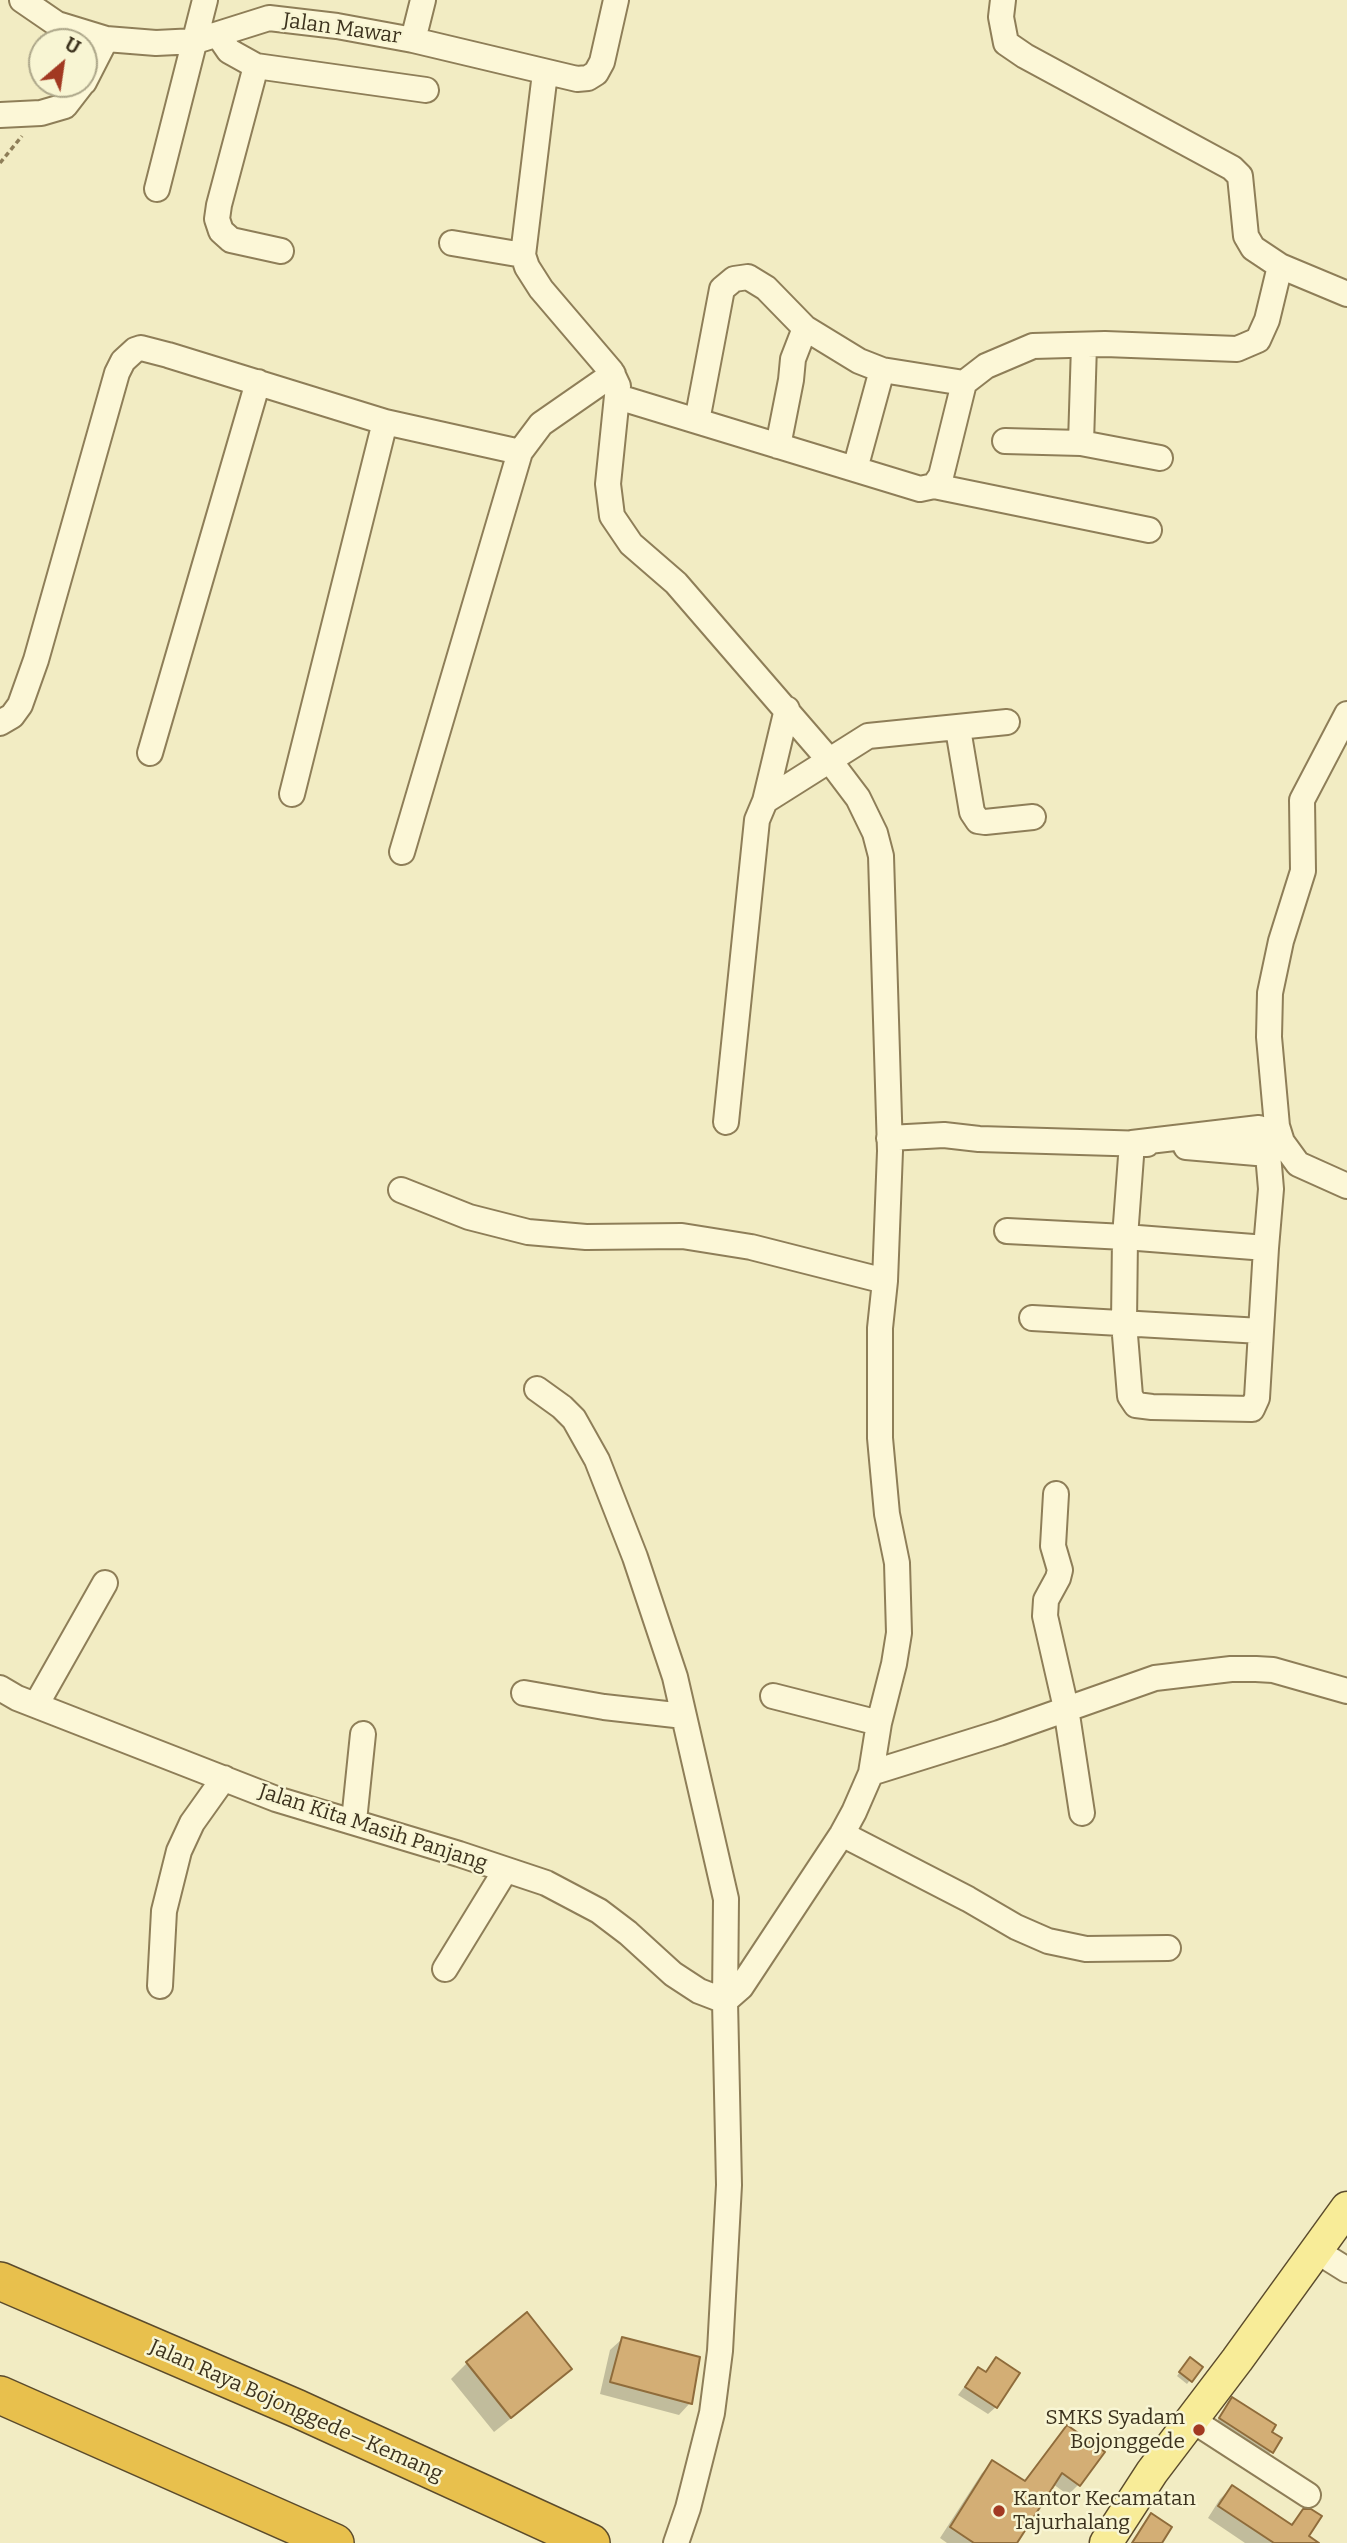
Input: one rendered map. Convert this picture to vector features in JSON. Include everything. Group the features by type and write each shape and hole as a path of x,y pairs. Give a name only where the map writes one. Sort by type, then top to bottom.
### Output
{"highway":[{"name":"Jalan Raya Bojonggede—Kemang","path":"0,2281 286,2403 591,2543"},
{"path":"0,2395 335,2543"}],"main road":[{"path":"1105,2543 1152,2472 1347,2208"}],"street":[{"name":"Jalan Mawar","path":"22,0 57,23 107,39 156,43 207,38 269,18 337,26 413,40 577,79 588,78 596,73 605,55 615,0"},
{"path":"157,189 207,38 205,0"},
{"path":"413,40 423,0"},
{"path":"1003,0 1001,17 1006,43 1025,56 1233,168 1240,176 1246,236 1253,248 1280,267 1347,294"},
{"path":"207,38 256,66 426,90"},
{"path":"98,56 107,39"},
{"path":"256,66 217,219 221,231 231,240 281,251"},
{"path":"545,73 523,255 541,289 615,386 697,421 919,489 934,486 1149,530"},
{"path":"0,115 41,113 65,106 71,98"},
{"path":"452,243 523,255"},
{"path":"934,486 941,476 964,383 985,366 1033,346 1237,349 1258,340 1267,320 1280,267"},
{"path":"697,421 722,289 734,279 748,277 765,289 805,328 859,361 882,370 964,383"},
{"path":"778,446 793,359 805,328"},
{"path":"1081,443 1084,345"},
{"path":"0,723 12,716 20,705 36,660 117,373 128,354 141,348 385,422 520,452"},
{"path":"855,469 882,370"},
{"path":"150,753 258,382"},
{"path":"402,852 520,452 541,424 615,386"},
{"path":"615,386 608,484 612,516 619,529 631,544 668,574 830,761 858,798 875,833 881,856 889,1144 886,1281 880,1328 880,1438 887,1514 897,1563 899,1633 879,1723 872,1773 854,1812 741,1987 725,2001"},
{"path":"292,794 385,422"},
{"path":"1005,442 1081,443 1160,458"},
{"path":"726,1122 757,820 765,801 787,709"},
{"path":"1347,714 1303,800 1303,871 1281,941 1270,993 1269,1037 1277,1126 1282,1142 1298,1164 1347,1186"},
{"path":"765,801 868,736 1007,722"},
{"path":"958,729 972,812 978,821 1033,817"},
{"path":"889,1144 944,1135 979,1139 1132,1143 1259,1128 1268,1154 1271,1189 1257,1398 1252,1409 1152,1407 1136,1405 1130,1396 1124,1323 1125,1237 1132,1143"},
{"path":"401,1190 469,1217 528,1232 586,1237 682,1236 751,1247 886,1281"},
{"path":"1007,1231 1266,1248"},
{"path":"1032,1318 1261,1331"},
{"path":"537,1389 574,1419 597,1460 639,1569 674,1677 726,1899 729,2185 720,2351 712,2413 688,2508 676,2543"},
{"path":"1056,1494 1053,1546 1060,1570 1046,1600 1045,1616 1066,1708 1082,1813"},
{"path":"36,1705 104,1583"},
{"path":"872,1773 999,1733 1155,1678 1231,1668 1273,1670 1346,1686"},
{"name":"Jalan Kita Masih Panjang","path":"0,1688 36,1705 276,1799 354,1821 546,1883 599,1911 673,1974 699,1992 725,2001"},
{"path":"524,1693 604,1707 684,1716"},
{"path":"773,1696 879,1723"},
{"path":"354,1821 363,1734"},
{"path":"160,1986 164,1911 179,1851 192,1823 224,1778"},
{"path":"842,1834 1016,1927 1048,1941 1086,1949 1168,1948"},
{"path":"445,1969 506,1871"},
{"path":"1315,2250 1347,2270"},
{"path":"1192,2420 1308,2495"}],"building":[{"path":"527,2312 572,2369 511,2418 466,2362"},
{"path":"622,2337 700,2357 692,2404 610,2382"},
{"path":"996,2357 1020,2373 997,2408 965,2387 978,2367 986,2372"},
{"path":"1190,2357 1203,2367 1192,2382 1179,2372"},
{"path":"1232,2397 1276,2425 1272,2432 1282,2438 1273,2453 1219,2418"},
{"name":"Kantor Kecamatan Tajurhalang","path":"1067,2425 1105,2452 1080,2486 1062,2473 1017,2543 974,2543 950,2527 992,2460 1025,2481"},
{"path":"1232,2485 1292,2525 1303,2509 1311,2509 1322,2516 1309,2536 1319,2543 1274,2543 1218,2506"},
{"path":"1151,2513 1172,2527 1162,2543 1132,2543"}],"place":[{"name":"SMKS Syadam Bojonggede","path":"1199,2430"},
{"name":"Kantor Kecamatan Tajurhalang","path":"999,2511"}]}
